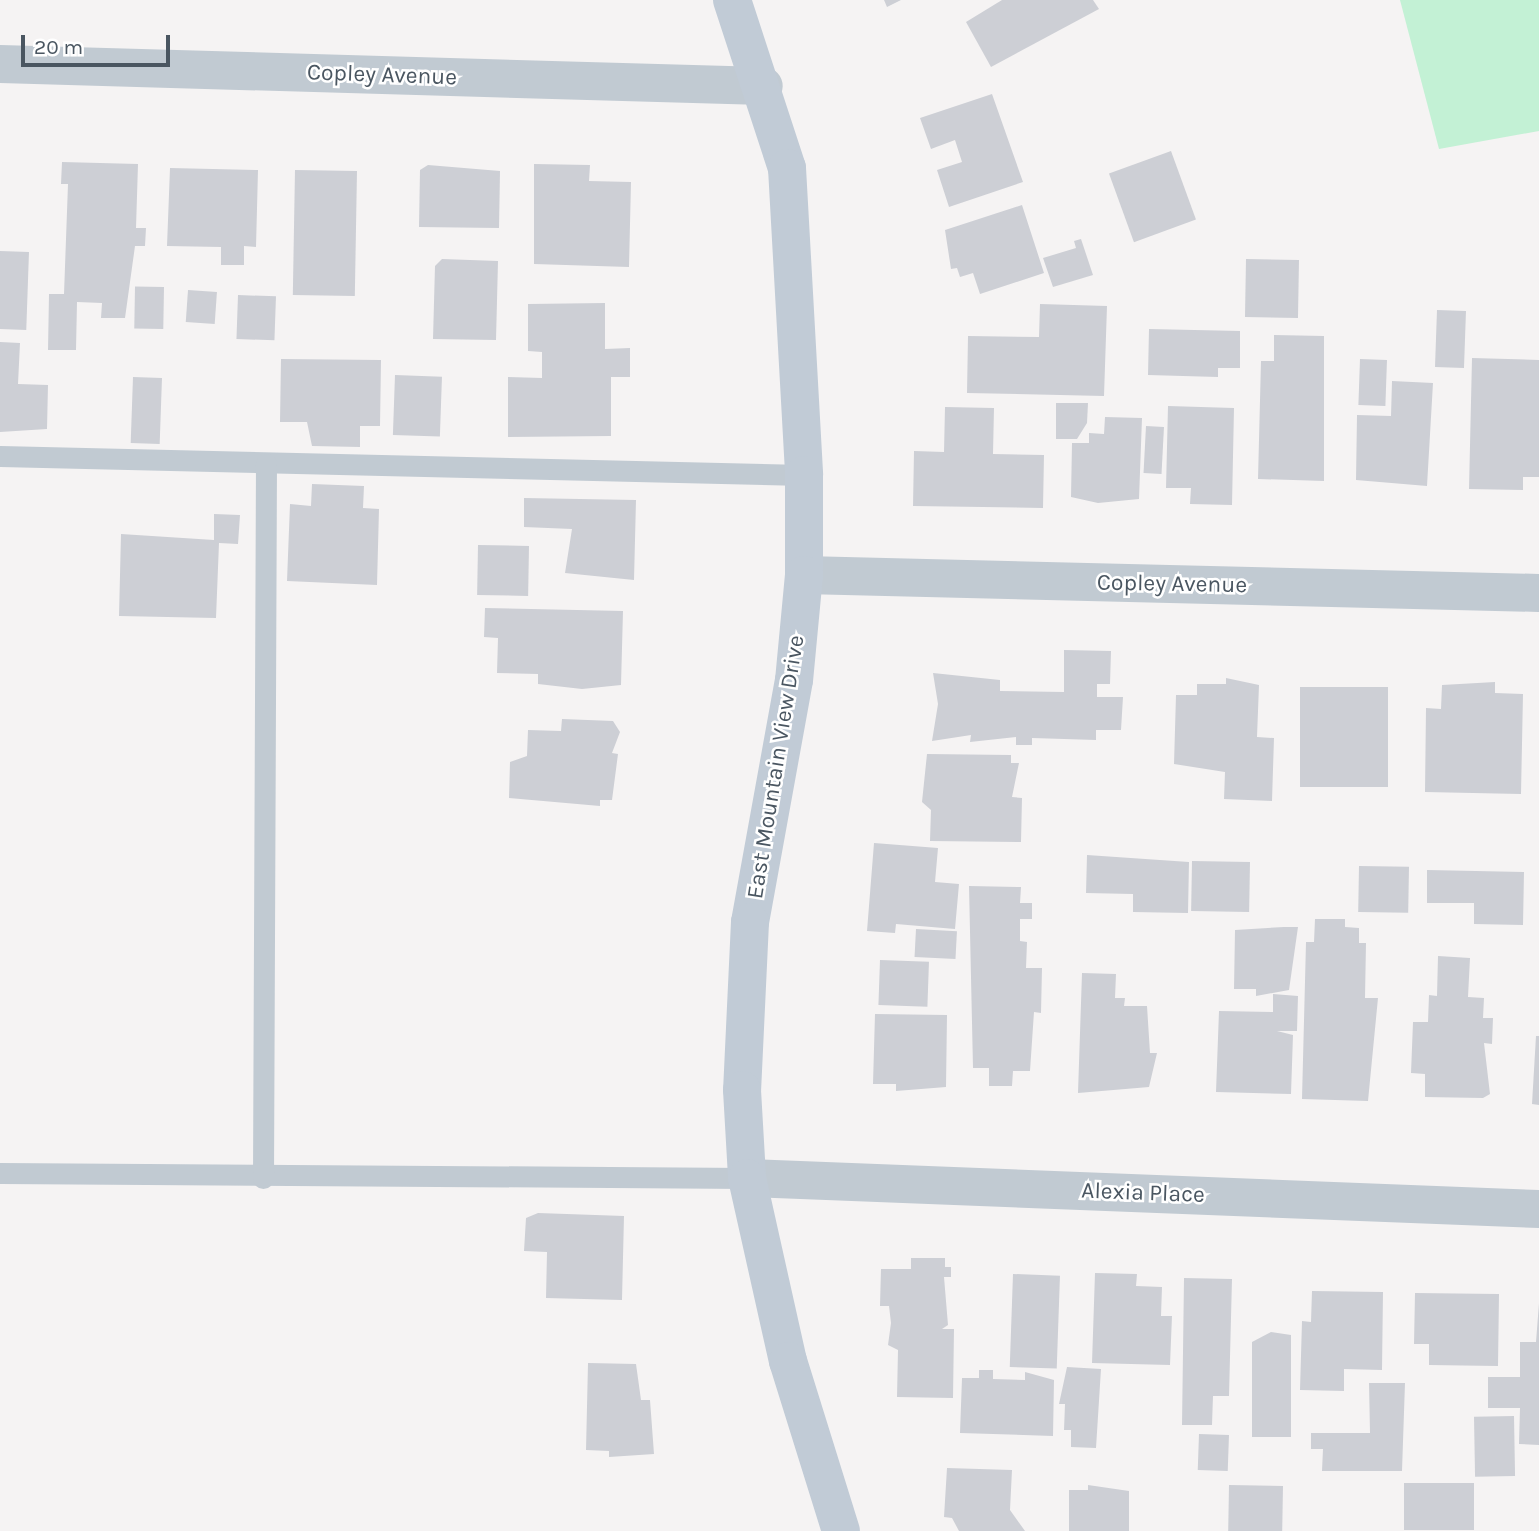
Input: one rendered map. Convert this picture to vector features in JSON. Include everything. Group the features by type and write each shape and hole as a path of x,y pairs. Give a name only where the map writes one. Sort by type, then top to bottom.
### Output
{"street":[{"name":"East Mountain View Drive","path":"732,0 764,86 787,168 804,475 804,575 794,680 750,922 742,1090 747,1178 788,1361 841,1531"},
{"name":"Copley Avenue","path":"0,64 764,86"},
{"name":"Copley Avenue","path":"804,575 1539,593"},
{"name":"Alexia Place","path":"747,1178 1539,1209"}],"lane":[{"path":"0,456 804,475"},
{"path":"263,1178 267,464"},
{"path":"0,1173 263,1178 747,1178"}],"green space":[{"path":"1400,0 1539,0 1539,131 1439,149"}],"building":[{"path":"884,0 901,0 887,7"},
{"path":"1002,0 1093,0 1099,9 991,67 966,22"},
{"path":"992,94 1023,182 949,207 937,170 962,162 955,140 931,149 920,118"},
{"path":"1171,151 1196,220 1134,242 1109,174"},
{"path":"62,162 138,164 136,228 146,228 145,246 135,246 125,318 101,318 102,303 77,302 76,350 48,350 49,294 64,294 68,184 61,184"},
{"path":"534,164 590,165 589,181 631,182 629,267 534,264"},
{"path":"428,165 500,171 499,228 419,227 420,170"},
{"path":"170,168 258,170 256,247 244,246 244,265 221,265 221,247 167,246"},
{"path":"295,170 357,171 355,296 293,295"},
{"path":"1022,205 1044,273 980,294 973,273 960,277 957,268 951,269 945,230"},
{"path":"1081,239 1093,275 1053,287 1043,258 1076,248 1074,241"},
{"path":"0,251 29,252 26,330 0,329"},
{"path":"442,259 498,261 496,340 433,339 435,266"},
{"path":"1246,259 1299,260 1298,318 1245,317"},
{"path":"135,286 164,287 163,329 134,328"},
{"path":"188,290 217,292 215,324 186,322"},
{"path":"238,295 276,296 274,340 236,339"},
{"path":"605,303 605,349 630,348 630,377 611,377 611,436 508,437 508,377 542,378 542,352 528,351 528,304"},
{"path":"1040,304 1107,306 1104,396 967,393 968,336 1039,337"},
{"path":"1437,310 1466,311 1464,368 1435,367"},
{"path":"1149,329 1240,331 1240,368 1218,368 1218,377 1148,375"},
{"path":"1274,335 1324,336 1324,481 1258,479 1261,361 1274,361"},
{"path":"0,342 20,343 18,384 48,385 47,429 0,432"},
{"path":"1472,358 1539,360 1539,477 1523,477 1523,490 1469,489"},
{"path":"281,359 381,360 380,426 360,426 360,447 312,446 307,422 280,422"},
{"path":"1360,359 1387,360 1385,406 1358,405"},
{"path":"395,375 442,377 440,437 393,435"},
{"path":"133,377 162,378 160,444 131,443"},
{"path":"1392,381 1433,383 1427,486 1356,480 1357,415 1391,416"},
{"path":"1056,403 1088,403 1087,423 1077,439 1056,439"},
{"path":"1168,406 1234,408 1232,505 1190,504 1191,488 1166,488"},
{"path":"945,407 994,408 993,454 1044,455 1043,508 913,506 914,451 944,452"},
{"path":"1105,417 1142,418 1139,499 1098,503 1071,497 1072,443 1089,443 1089,433 1104,434"},
{"path":"1146,426 1164,427 1162,474 1144,473"},
{"path":"312,484 364,486 363,508 379,509 377,585 287,581 290,504 311,506"},
{"path":"524,498 636,500 634,580 565,573 572,529 524,527"},
{"path":"214,514 240,515 238,544 219,543 216,618 119,616 121,534 214,540"},
{"path":"478,545 529,546 528,596 477,595"},
{"path":"485,608 623,611 621,685 582,689 538,684 538,674 497,673 498,638 484,637"},
{"path":"1064,650 1111,651 1110,684 1097,684 1097,697 1123,697 1121,730 1096,730 1096,740 1032,738 1032,745 1016,745 1016,737 970,742 971,735 932,741 938,704 933,673 1000,680 1000,691 1064,692"},
{"path":"1226,678 1259,685 1257,737 1274,738 1272,801 1224,799 1225,772 1174,764 1176,695 1197,695 1197,684 1226,684"},
{"path":"1495,682 1495,693 1523,694 1521,794 1425,792 1426,708 1441,709 1442,685"},
{"path":"1300,687 1388,687 1388,787 1300,787"},
{"path":"562,719 613,721 620,732 612,753 618,754 612,800 600,800 600,806 509,798 510,762 527,756 528,730 561,731"},
{"path":"927,754 1011,755 1011,763 1019,763 1012,797 1022,798 1021,842 930,841 931,810 922,802"},
{"path":"874,843 938,848 935,882 959,884 955,929 896,924 895,933 867,931"},
{"path":"1087,855 1189,862 1188,913 1133,912 1133,894 1086,893"},
{"path":"1192,861 1250,862 1249,912 1191,911"},
{"path":"1359,866 1409,867 1408,913 1358,912"},
{"path":"1427,870 1524,872 1523,925 1474,924 1474,903 1427,903"},
{"path":"969,886 1021,887 1020,903 1032,903 1032,919 1020,919 1020,941 1027,942 1026,968 1042,968 1041,1013 1034,1012 1030,1071 1013,1071 1012,1086 989,1086 989,1068 973,1068"},
{"path":"1315,919 1345,919 1345,927 1359,928 1359,943 1366,943 1365,998 1378,998 1368,1101 1302,1099 1306,942 1314,942"},
{"path":"1298,927 1289,990 1256,996 1256,989 1234,989 1235,930"},
{"path":"916,929 957,931 955,959 915,957"},
{"path":"1438,956 1470,958 1468,997 1484,998 1483,1018 1493,1018 1492,1044 1484,1043 1490,1094 1483,1098 1425,1097 1425,1074 1411,1073 1413,1022 1428,1022 1429,995 1437,996"},
{"path":"880,960 929,962 927,1007 878,1005"},
{"path":"1082,973 1116,974 1115,998 1125,998 1124,1006 1147,1006 1150,1053 1157,1053 1149,1087 1078,1093"},
{"path":"1273,994 1298,996 1297,1031 1277,1031 1293,1035 1291,1094 1216,1092 1219,1011 1273,1012"},
{"path":"875,1014 947,1015 946,1087 896,1091 896,1084 873,1084"},
{"path":"1536,1036 1539,1036 1539,1105 1532,1104"},
{"path":"538,1213 624,1216 622,1300 546,1298 547,1252 524,1251 526,1218"},
{"path":"911,1258 945,1258 945,1267 951,1267 951,1277 944,1277 948,1325 942,1329 954,1329 953,1398 897,1397 898,1350 888,1345 891,1323 889,1306 880,1306 881,1269 911,1269"},
{"path":"1095,1273 1137,1274 1136,1286 1162,1287 1161,1316 1172,1316 1170,1365 1092,1363"},
{"path":"1013,1274 1060,1276 1057,1369 1010,1367"},
{"path":"1184,1278 1232,1279 1229,1396 1213,1396 1212,1425 1182,1425"},
{"path":"1312,1291 1383,1292 1382,1370 1344,1369 1344,1391 1300,1390 1302,1321 1311,1322"},
{"path":"1415,1293 1499,1294 1498,1366 1429,1365 1429,1344 1414,1344"},
{"path":"1539,1303 1539,1445 1519,1444 1520,1408 1488,1408 1488,1377 1520,1377 1520,1342 1536,1342"},
{"path":"1271,1332 1291,1335 1291,1437 1252,1437 1252,1342"},
{"path":"588,1363 636,1364 641,1400 650,1400 654,1454 609,1457 609,1451 586,1450"},
{"path":"1067,1367 1101,1369 1096,1448 1071,1447 1071,1430 1064,1430 1065,1404 1059,1404"},
{"path":"979,1370 993,1370 993,1379 1025,1380 1025,1372 1054,1380 1053,1436 960,1433 962,1378 979,1378"},
{"path":"1369,1383 1405,1383 1402,1471 1322,1471 1323,1449 1311,1449 1311,1433 1370,1433"},
{"path":"1514,1416 1515,1476 1475,1477 1474,1417"},
{"path":"1199,1434 1229,1435 1228,1471 1198,1470"},
{"path":"947,1468 1012,1470 1010,1510 1025,1531 959,1531 952,1518 944,1517"},
{"path":"1404,1483 1474,1483 1474,1530 1404,1530"},
{"path":"1088,1485 1129,1491 1129,1531 1069,1531 1069,1490 1088,1490"},
{"path":"1229,1485 1283,1486 1282,1531 1228,1531"}]}
